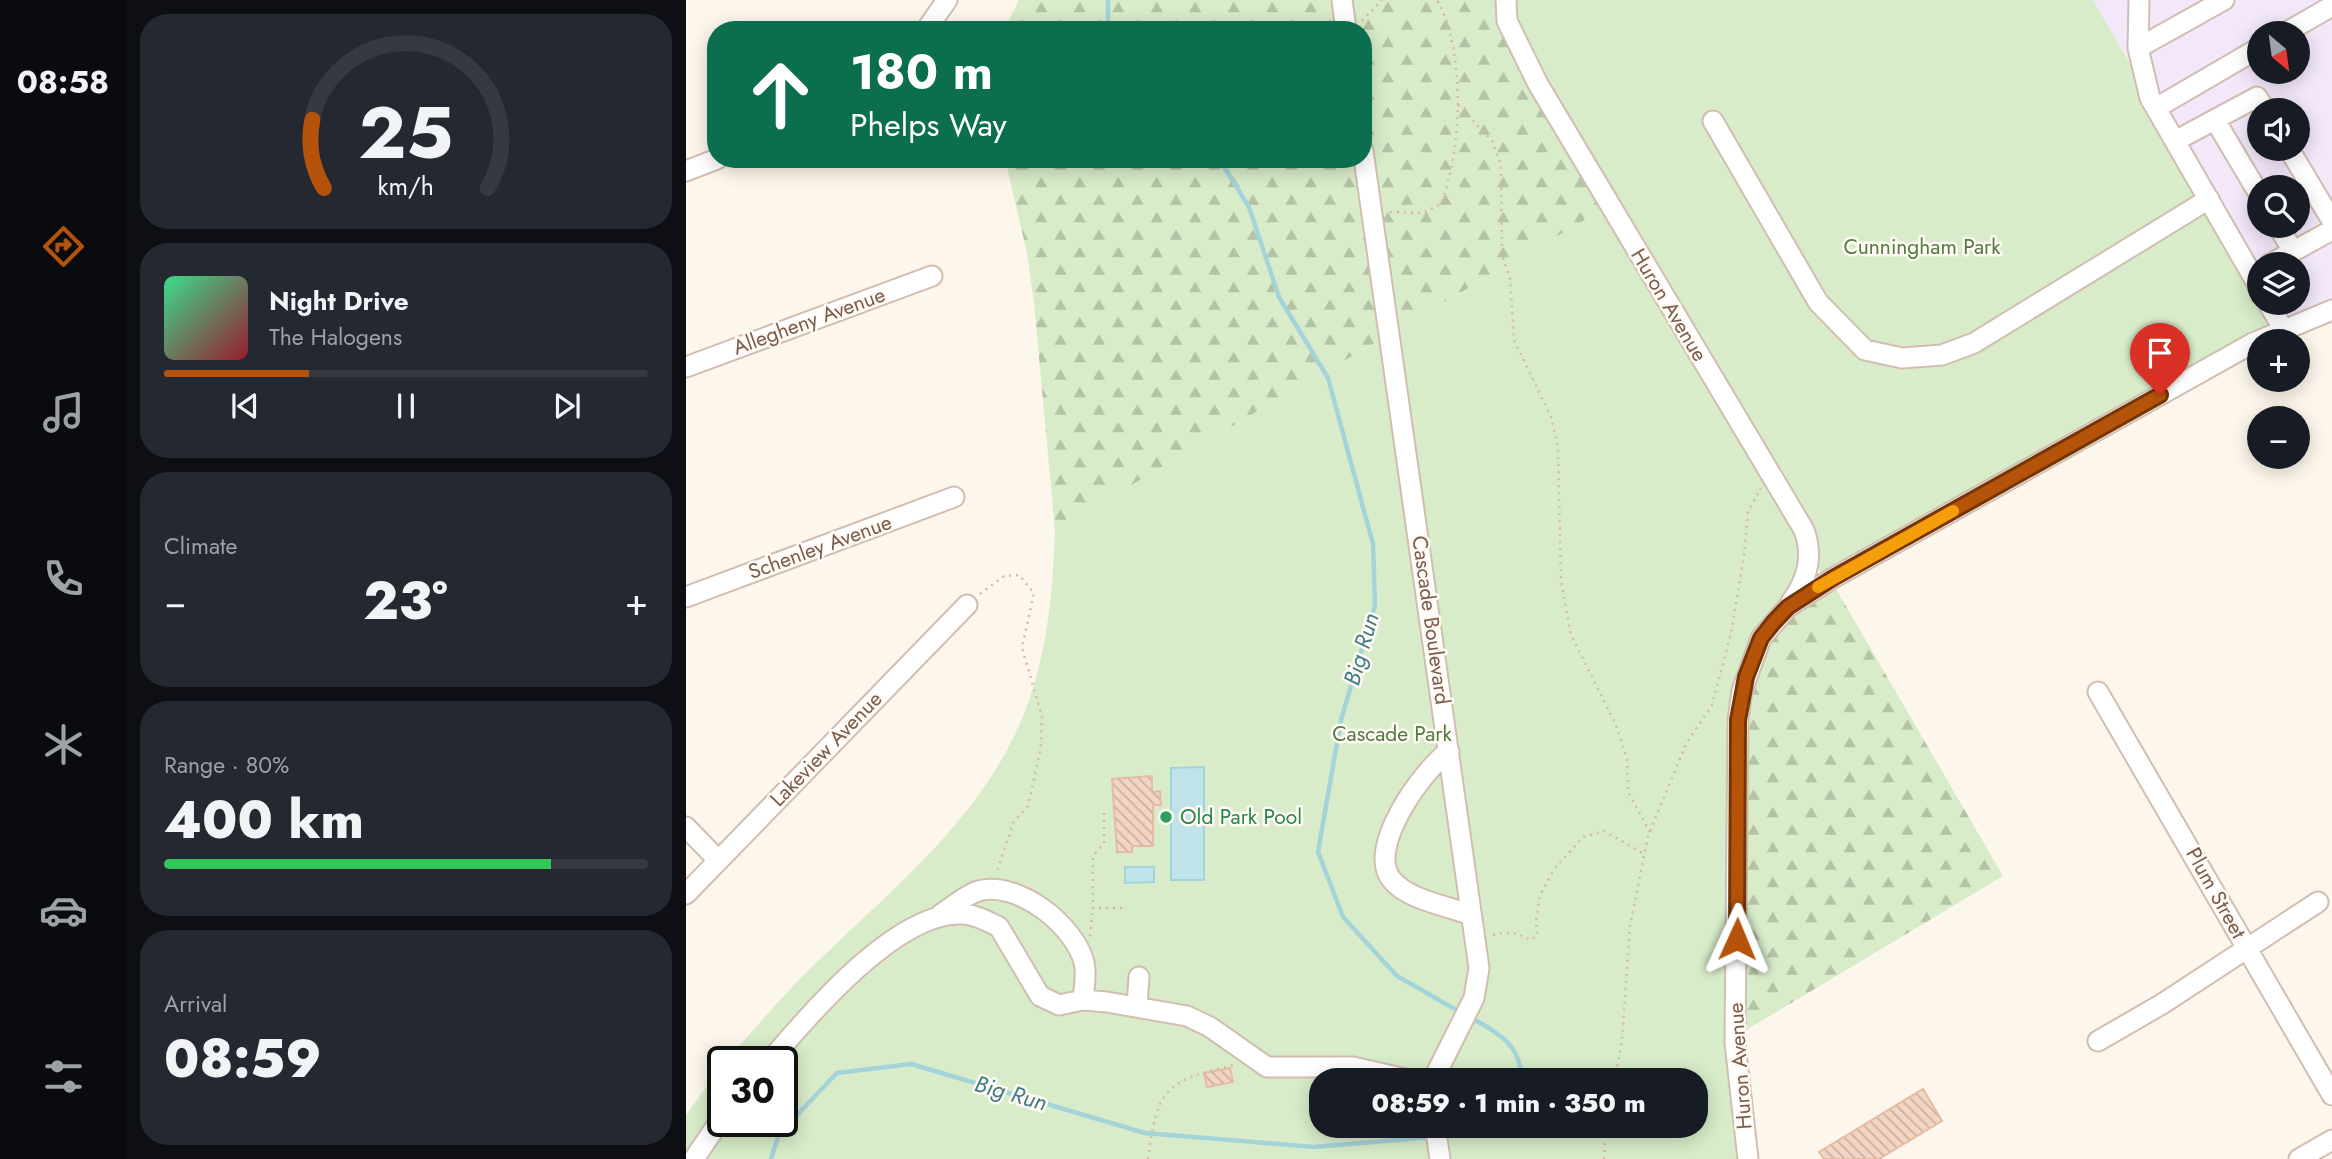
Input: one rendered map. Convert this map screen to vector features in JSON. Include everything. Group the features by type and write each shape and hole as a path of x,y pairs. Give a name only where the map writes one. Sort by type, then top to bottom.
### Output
{"street":[{"path":"932,21 947,0"},
{"path":"1342,0 1345,21"},
{"name":"Huron Avenue","path":"1506,0 1507,20 1538,85 1774,477 1804,530 1810,551 1804,582 1786,609 1761,638 1749,663 1738,720 1735,1043 1748,1159"},
{"path":"2139,0 2138,48 2150,98 2247,261"},
{"path":"2138,48 2224,0"},
{"path":"2306,21 2332,6"},
{"path":"2156,108 2247,55"},
{"path":"2175,141 2247,102"},
{"path":"2215,120 2248,175"},
{"path":"1713,121 1818,302 1865,350 1902,358 1942,355 1974,343 2209,199"},
{"path":"2295,161 2332,221"},
{"path":"686,171 707,163"},
{"name":"Cascade Boulevard","path":"1366,168 1479,968 1474,998 1438,1068"},
{"path":"2285,238 2293,251 2332,230"},
{"name":"Allegheny Avenue","path":"686,366 932,276"},
{"name":"Huron Avenue","path":"2289,329 2332,310"},
{"name":"Huron Avenue","path":"1786,609 1834,577 2247,346"},
{"name":"Schenley Avenue","path":"686,597 954,497"},
{"path":"1810,551 1817,570 1823,575 1834,577"},
{"name":"Lakeview Avenue","path":"686,894 967,605"},
{"name":"Plum Street","path":"2098,692 2199,861 2247,950 2332,1095"},
{"path":"1449,751 1434,761 1400,813 1386,845 1384,866 1392,881 1409,892 1471,915"},
{"path":"686,827 718,860"},
{"path":"784,1046 847,976 873,954 978,891 1021,896 1041,906 1059,923 1080,951 1085,975 1083,1000"},
{"path":"2098,1041 2247,950 2318,902"},
{"path":"925,923 961,914 999,927 1040,996 1059,1005 1083,1000 1137,1005 1187,1016 1210,1027 1267,1068 1353,1068"},
{"path":"1137,1005 1139,977"},
{"path":"694,1159 709,1137"},
{"path":"1437,1138 1440,1159"},
{"path":"2299,1159 2332,1140"}],"path":[{"path":"1364,21 1382,0"},
{"path":"1372,212 1423,213 1441,204 1449,182 1458,106 1455,52 1449,25 1437,0"},
{"path":"1458,106 1492,141 1501,164 1502,255 1510,279 1514,340 1550,417 1558,449 1561,580 1571,635 1616,725 1627,759 1628,792 1650,832"},
{"path":"1617,1068 1622,1040 1630,926 1644,854 1650,832 1686,744 1712,705 1731,633 1744,556 1748,512 1763,485 1774,477"},
{"path":"967,605 1004,576 1019,575 1034,593 1022,648 1042,716 1041,747 1028,806 1014,821 1001,855 993,891"},
{"path":"1080,951 1090,939 1093,856 1104,843 1104,813"},
{"path":"1476,939 1506,932 1521,934 1530,940 1538,936 1536,920 1540,895 1555,868 1583,837 1604,831 1644,854"},
{"path":"1093,908 1123,908"},
{"path":"1148,1159 1154,1112 1171,1089 1201,1072 1255,1060"},
{"path":"1604,1159 1605,1138"}],"shaded area":[{"path":"2093,0 2332,0 2332,310 2291,329 2283,329 2275,315 2310,315 2310,252 2247,252 2247,266"}],"green space":[{"path":"1019,0 1506,0 1609,206 1055,530 1034,303 1027,253 1007,168 1372,168 1372,21 1008,21"},
{"name":"Cascade Park","path":"1506,0 2093,0 2247,266 2247,315 2270,315 2282,329 2247,329 2247,352 1823,575 1812,561 1750,663 1737,916 1748,1159 686,1159 686,1115 707,1086 707,1137 798,1137 798,1046 739,1046 796,983 933,849 964,814 992,775 1015,734 1038,669 1049,610 1055,530 1609,206"},
{"path":"1832,582 2003,876 1733,1038 1738,720 1761,638"}],"water":[{"path":"1204,767 1204,880 1171,880 1171,768"},
{"path":"1125,867 1154,867 1154,882 1125,883"}],"building":[{"path":"1152,776 1152,792 1160,791 1161,805 1153,805 1153,846 1132,846 1132,852 1117,852 1112,779"},
{"path":"1230,1068 1233,1082 1207,1087 1204,1073"},
{"path":"1923,1089 1942,1121 1879,1159 1824,1159 1819,1152"}],"waterway":[{"name":"Big Run","path":"1108,0 1108,21"},
{"name":"Big Run","path":"1225,168 1249,207 1279,297 1328,378 1373,544 1375,605 1341,720 1318,852 1343,917 1397,976 1460,1012"},
{"name":"Big Run","path":"1471,1018 1507,1042 1513,1049 1520,1068"},
{"name":"Big Run","path":"771,1159 779,1134 837,1073 911,1064 1145,1133 1314,1147 1420,1138"}],"slow traffic":[{"path":"1818,587 1953,511"}],"place":[{"name":"Old Park Pool","path":"1166,817"}],"route":[{"path":"1737,939 1738,720 1749,663 1761,638 1788,607 1833,578 2160,395"}],"park label":[{"name":"Cunningham Park","path":"1922,247"}]}
